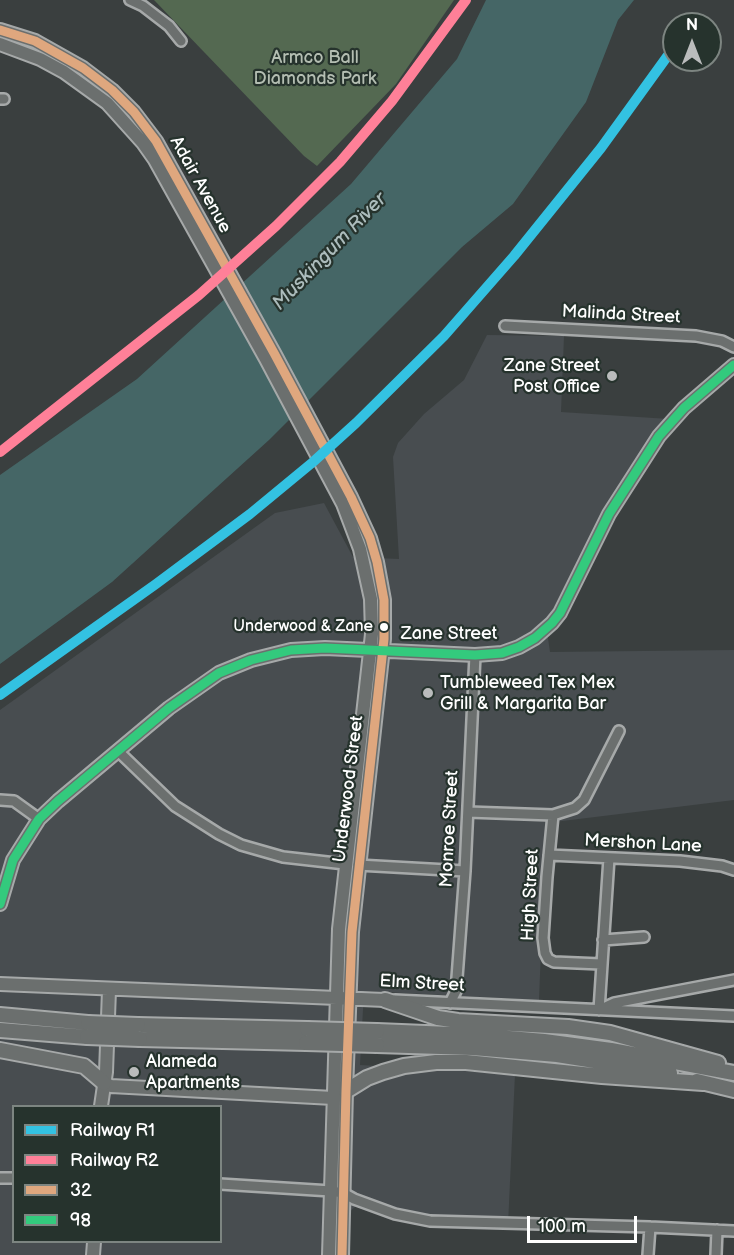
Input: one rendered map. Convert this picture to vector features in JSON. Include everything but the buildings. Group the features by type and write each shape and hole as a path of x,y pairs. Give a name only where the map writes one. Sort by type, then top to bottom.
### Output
{"highway":[{"path":"385,1000 438,1018 568,1027 610,1034 734,1068"},
{"path":"0,1015 25,1026"},
{"path":"0,1030 25,1026 139,1032 377,1038 474,1035 611,1050 734,1074"},
{"path":"377,1038 618,1063 671,1073 734,1090"},
{"path":"0,1050 84,1066 104,1083"},
{"path":"340,1094 367,1078 383,1072 404,1066 436,1062 466,1062 602,1076 704,1083"}],"main road":[{"name":"Adair Avenue","path":"0,30 34,41 83,68 112,90 134,112 156,141 207,245"},
{"name":"Adair Avenue","path":"0,44 40,59 64,72 100,98 126,122 155,160 207,245 270,356"},
{"name":"Underwood Street","path":"270,356 347,501 370,538 381,579 385,620 377,651 345,864 339,929 343,998"},
{"name":"Zane Street","path":"0,904 13,860 39,819 186,694 219,673 269,655 291,650 325,648 475,655 502,652 519,647 535,638 552,623 568,598 609,514 659,436 684,408 734,365"},
{"name":"Underwood Street","path":"342,1255 340,1094 343,998 358,865 377,651"},
{"name":"Elm Street","path":"0,984 385,1000"},
{"path":"101,1105 106,1065 109,990"},
{"path":"104,1083 111,1086 340,1094"},
{"name":"Underwood Street","path":"329,1255 330,1191 340,1094"}],"street":[{"path":"130,0 143,6 169,26 181,41"},
{"name":"Malinda Street","path":"505,326 696,336 722,340 734,347"},
{"name":"Monroe Street","path":"450,1003 456,991 465,871 475,655"},
{"path":"468,812 553,815 575,808 584,800 619,731"},
{"path":"118,751 175,806 241,845 283,857 345,864"},
{"path":"0,800 14,801 39,819"},
{"name":"High Street","path":"553,815 544,953 554,962 601,964"},
{"name":"Mershon Lane","path":"549,855 680,861 722,866 734,870"},
{"path":"609,858 599,1010 614,1003 734,980"},
{"path":"358,865 465,871"},
{"path":"603,940 644,937"},
{"name":"Elm Street","path":"385,1000 734,1016"},
{"path":"222,1184 330,1191 395,1214 430,1221 734,1231"},
{"path":"648,1255 650,1227"},
{"path":"716,1255 717,1230"}],"shaded area":[{"path":"487,335 564,336 561,412 669,419 626,473 561,602 546,624 550,652 734,650 734,800 546,823 539,1000 364,991 360,1065 515,1074 508,1225 407,1221 360,1206 348,1213 346,1255 0,1255 0,710 275,513 324,503 353,557 399,559 393,457 398,443 424,414 464,380"}],"green space":[{"name":"Armco Ball Diamonds Park","path":"154,0 454,0 396,84 317,166 304,156"}],"water":[{"name":"Muskingum River","path":"486,0 634,0 618,20 586,102 513,204 462,247 269,440 112,582 0,664 0,475 137,379 351,184 457,59"}],"rail line":[{"name":"R2","path":"0,452 199,295 276,226 340,162 392,101 466,0"},
{"name":"R1","path":"0,695 250,514 356,423 444,336 514,256 601,148 662,64"}],"transit line":[{"name":"32","path":"0,30 35,41 83,68 112,90 134,112 156,141 351,497 370,538 377,562 384,600 384,639 352,932 342,1255"},
{"name":"98","path":"0,904 13,860 39,819 169,708 219,673 251,660 291,650 325,648 475,655 502,653 535,638 560,613 609,514 659,436 684,408 734,365"}],"place":[{"name":"Zane Street Post Office","path":"612,376"},
{"name":"Underwood & Zane","path":"384,627"},
{"name":"Tumbleweed Tex Mex Grill & Margarita Bar","path":"428,693"},
{"name":"Alameda Apartments","path":"134,1072"}]}
